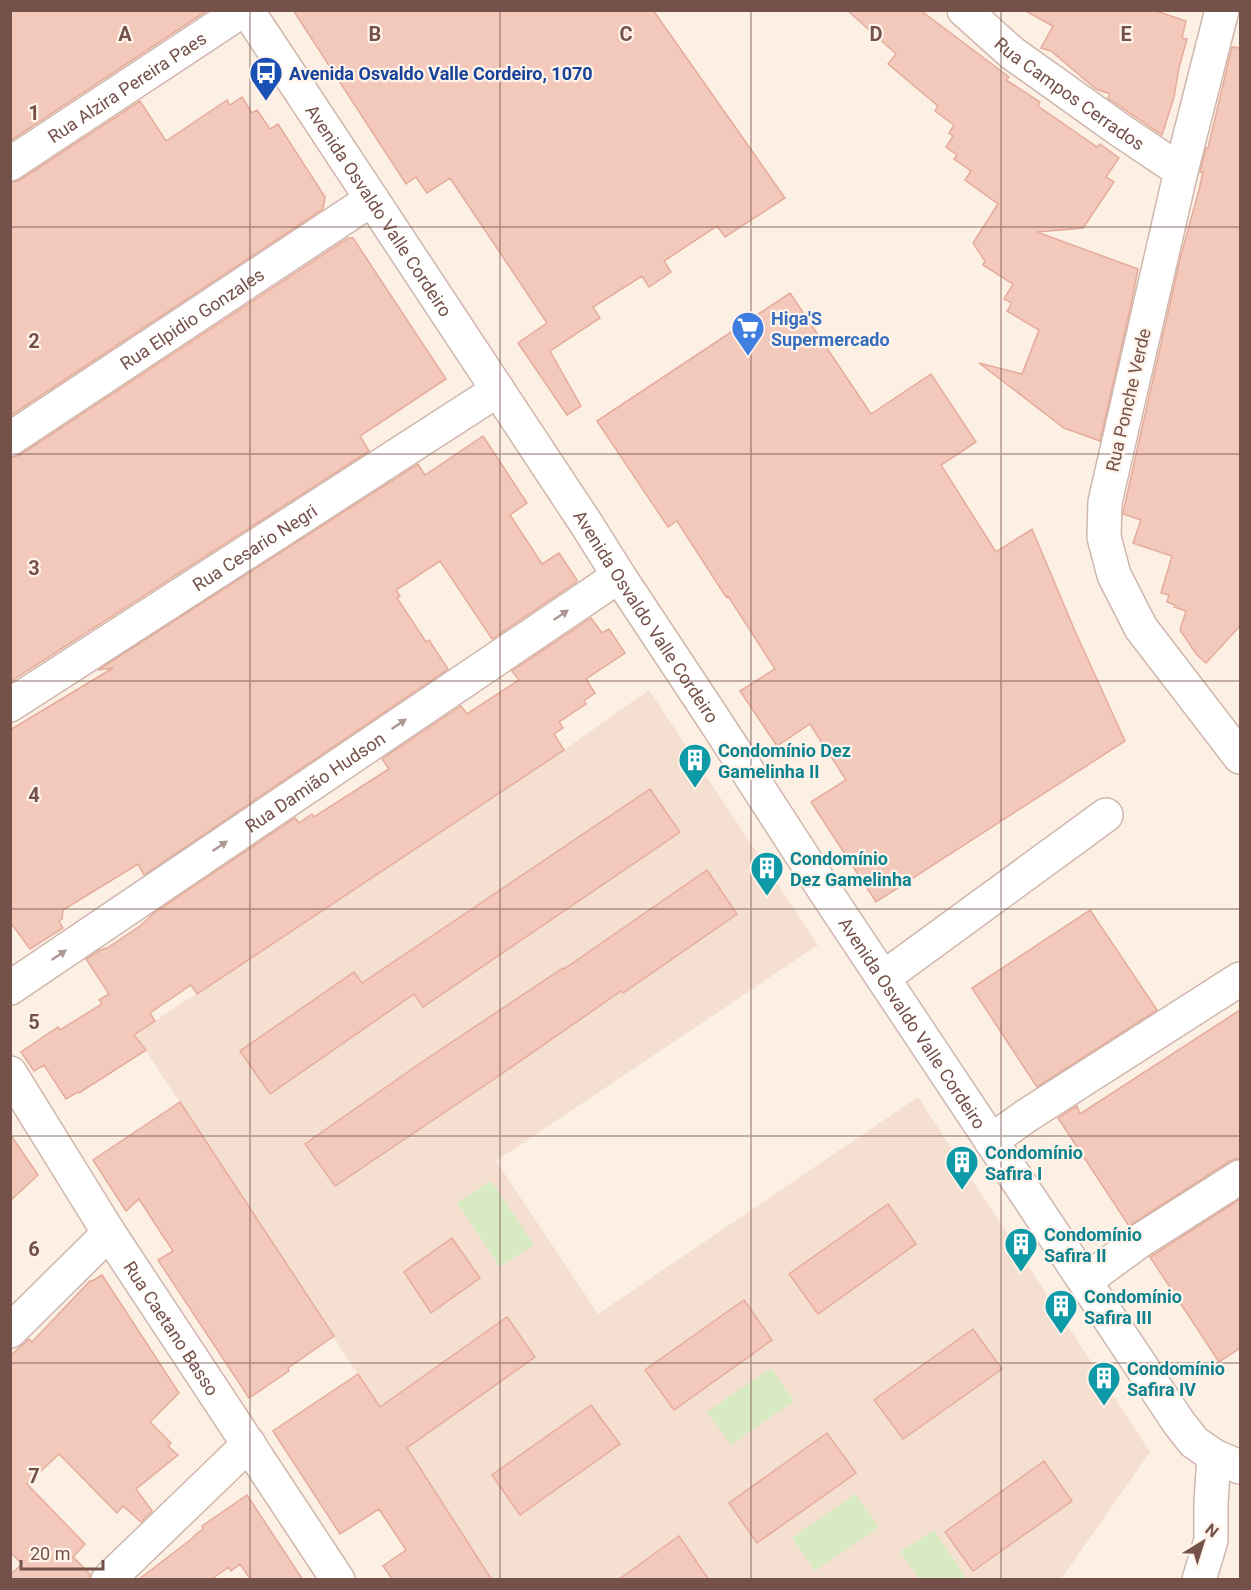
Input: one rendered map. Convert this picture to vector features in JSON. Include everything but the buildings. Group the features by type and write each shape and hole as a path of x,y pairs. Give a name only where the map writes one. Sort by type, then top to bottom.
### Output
{"street":[{"name":"Rua Alzira Pereira Paes","path":"10,164 245,10"},
{"name":"Avenida Osvaldo Valle Cordeiro","path":"245,10 1179,1423 1194,1442 1227,1461"},
{"name":"Rua Campos Cerrados","path":"964,10 1012,53 1181,171"},
{"name":"Rua Ponche Verde","path":"1222,10 1181,171 1105,502 1104,537 1114,575 1141,628 1240,757"},
{"name":"Rua Elpidio Gonzales","path":"10,439 372,199"},
{"name":"Rua Cesario Negri","path":"10,705 498,390"},
{"name":"Rua Damião Hudson","path":"10,988 619,576"},
{"path":"883,978 1106,815"},
{"path":"991,1141 1026,1116 1240,979"},
{"name":"Rua Caetano Basso","path":"10,1073 110,1233 338,1580"},
{"path":"1084,1281 1141,1240 1240,1177"},
{"path":"10,1331 110,1233"},
{"path":"108,1580 249,1444"},
{"path":"1199,1580 1211,1540 1211,1503 1227,1461"}],"shaded area":[{"path":"649,690 818,945 496,1161 598,1314 918,1097 1150,1452 1061,1579 492,1579 135,1034 564,750"}],"green space":[{"path":"491,1181 534,1245 500,1267 457,1203"},
{"path":"771,1368 794,1401 731,1445 707,1412"},
{"path":"855,1494 879,1527 815,1571 792,1538"},
{"path":"934,1530 967,1579 919,1579 900,1552"}],"place":[{"name":"Avenida Osvaldo Valle Cordeiro, 1070","path":"266,102"},
{"name":"Higa'S Supermercado","path":"748,357"},
{"name":"Condomínio Dez Gamelinha II","path":"695,789"},
{"name":"Condomínio Dez Gamelinha","path":"767,897"},
{"name":"Condomínio Safira I","path":"962,1191"},
{"name":"Condomínio Safira II","path":"1021,1273"},
{"name":"Condomínio Safira III","path":"1061,1335"},
{"name":"Condomínio Safira IV","path":"1104,1407"}]}
